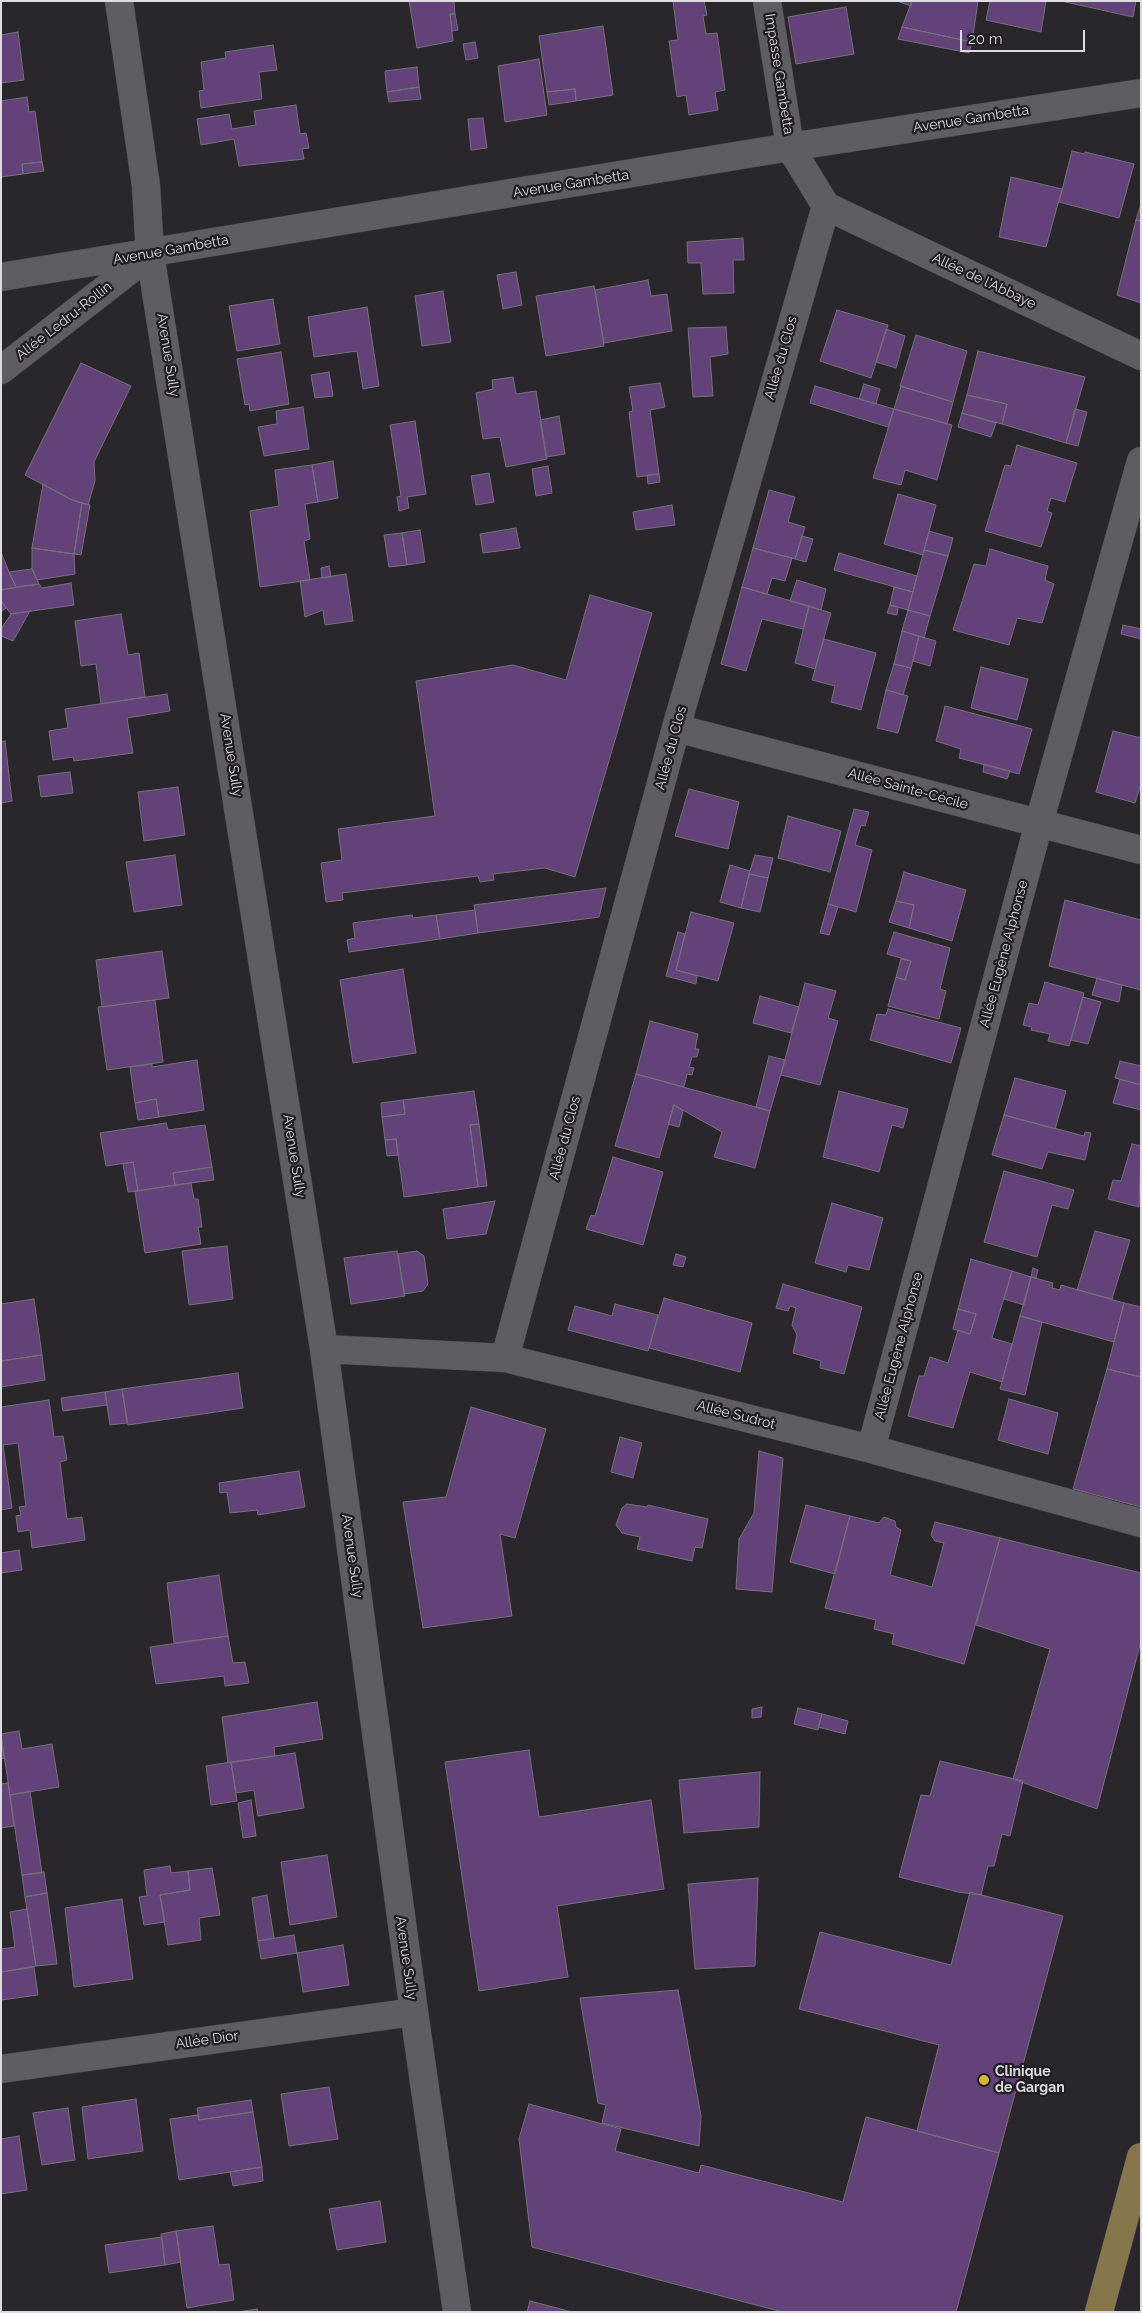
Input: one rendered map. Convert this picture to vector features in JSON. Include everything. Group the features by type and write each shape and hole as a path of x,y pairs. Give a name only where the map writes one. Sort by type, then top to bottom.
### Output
{"main road":[{"path":"1099,2312 1141,2157"}],"street":[{"name":"Avenue Sully","path":"119,1 146,186 150,254 324,1349 414,2012 457,2312"},
{"name":"Impasse Gambetta","path":"767,1 790,147"},
{"name":"Avenue Gambetta","path":"1,277 150,254 790,147 1141,93"},
{"path":"790,147 826,206"},
{"name":"Allée de l'Abbaye","path":"826,206 1141,356"},
{"name":"Allée du Clos","path":"505,1358 676,728 826,206"},
{"name":"Allée Ledru-Rollin","path":"1,370 150,254"},
{"name":"Allée Eugène Alphonse","path":"871,1449 1039,823 1141,461"},
{"name":"Allée Sainte-Cécile","path":"676,728 1141,850"},
{"name":"Allée Sudrot","path":"324,1349 505,1358 871,1449 1141,1523"},
{"name":"Allée Dior","path":"1,2069 414,2012"}],"building":[{"path":"409,1 454,1 455,14 450,14 453,41 417,48"},
{"path":"673,1 704,1 707,15 703,16 706,34 717,33 725,90 715,92 718,110 689,115 686,95 677,97 669,41 678,40"},
{"path":"897,1 912,1 911,6"},
{"path":"912,1 978,1 972,42 902,27"},
{"path":"990,1 1046,1 1041,32 986,20"},
{"path":"1061,1 1136,1 1133,17"},
{"path":"846,7 854,54 796,64 788,17"},
{"path":"450,14 455,14 458,30 452,31"},
{"path":"603,26 613,95 576,101 575,89 547,92 539,36"},
{"path":"902,27 972,42 969,53 898,39"},
{"path":"18,32 24,80 1,83 1,35"},
{"path":"475,42 478,58 466,60 463,44"},
{"path":"273,45 277,70 259,72 262,99 201,108 199,91 204,90 201,62 226,58 225,52"},
{"path":"539,59 547,115 505,122 498,66"},
{"path":"417,67 419,87 387,92 385,71"},
{"path":"419,87 421,99 389,102 387,92"},
{"path":"575,89 576,101 549,105 547,92"},
{"path":"27,97 29,112 35,111 42,162 22,164 23,174 1,177 1,101"},
{"path":"296,105 300,134 306,133 309,148 302,149 304,159 239,166 234,139 201,145 197,119 229,114 232,129 256,125 254,111"},
{"path":"483,118 487,148 471,150 468,119"},
{"path":"1072,151 1084,154 1085,152 1134,164 1119,218 1059,202"},
{"path":"42,162 44,171 23,174 22,164"},
{"path":"1011,177 1062,189 1046,247 999,237"},
{"path":"1141,204 1141,221 1136,220"},
{"path":"1136,220 1141,221 1141,303 1117,295"},
{"path":"743,238 744,260 733,260 734,293 703,294 701,263 688,263 687,242"},
{"path":"516,272 522,305 503,309 497,275"},
{"path":"648,280 651,296 667,294 672,331 604,343 595,290"},
{"path":"594,286 604,346 546,356 536,296"},
{"path":"443,291 451,342 422,346 415,296"},
{"path":"273,299 280,344 237,351 229,306"},
{"path":"367,307 379,386 363,389 357,351 314,357 308,317"},
{"path":"837,310 888,325 871,378 820,361"},
{"path":"726,327 728,354 710,357 713,396 693,397 688,328"},
{"path":"886,329 905,336 896,368 876,362"},
{"path":"916,335 967,351 953,402 900,386"},
{"path":"978,351 1085,377 1066,443 1002,424 1007,404 967,395"},
{"path":"281,352 289,404 250,411 249,404 245,405 237,359"},
{"path":"81,363 131,386 94,462 95,481 88,505 72,500 25,475"},
{"path":"329,372 333,396 315,398 311,375"},
{"path":"513,377 516,394 536,391 547,459 506,467 500,437 483,439 476,393 493,389 492,380"},
{"path":"660,383 665,407 650,410 659,474 637,477 629,412 633,411 629,387"},
{"path":"864,384 880,389 876,404 859,399"},
{"path":"815,386 894,409 888,427 810,403"},
{"path":"901,386 953,402 947,424 894,409"},
{"path":"967,395 1007,404 1002,424 962,413"},
{"path":"303,407 309,449 264,456 258,427 277,424 276,411"},
{"path":"894,409 952,425 937,480 905,470 901,485 873,478"},
{"path":"1075,409 1087,412 1078,446 1066,443"},
{"path":"962,413 996,423 991,437 958,427"},
{"path":"559,416 565,454 546,457 540,420"},
{"path":"415,421 426,494 407,497 409,508 399,511 397,497 401,496 390,425"},
{"path":"1017,445 1077,463 1065,502 1051,498 1047,511 1052,513 1041,547 985,531 1005,465 1011,466"},
{"path":"333,461 338,498 318,502 312,465"},
{"path":"312,465 318,502 305,504 310,539 304,541 310,580 260,587 250,511 279,506 275,470"},
{"path":"548,466 552,493 536,496 532,469"},
{"path":"489,473 494,502 476,505 471,476"},
{"path":"659,474 660,482 648,484 647,475"},
{"path":"43,484 72,500 82,503 74,554 32,548"},
{"path":"769,490 795,497 788,522 805,527 795,559 753,548"},
{"path":"898,494 936,505 923,555 884,544"},
{"path":"82,503 90,505 81,555 74,554"},
{"path":"672,505 675,525 636,530 633,512"},
{"path":"516,528 520,548 483,553 480,534"},
{"path":"420,530 425,562 407,565 402,533"},
{"path":"929,531 953,538 948,556 924,550"},
{"path":"402,533 407,565 389,567 384,535"},
{"path":"802,536 813,539 806,562 795,559"},
{"path":"32,548 74,554 75,574 37,580 32,569"},
{"path":"753,548 792,558 785,581 772,578 767,594 742,587"},
{"path":"990,549 1048,566 1045,580 1054,584 1042,623 1017,618 1009,645 953,630 974,564 986,566"},
{"path":"924,550 948,556 930,616 908,610"},
{"path":"1,552 9,572 16,587 1,590"},
{"path":"839,553 917,576 913,592 834,570"},
{"path":"329,566 331,577 322,578 321,568"},
{"path":"32,569 39,584 16,587 9,572"},
{"path":"346,574 353,621 325,625 323,610 305,617 300,581"},
{"path":"797,580 826,589 821,610 790,601"},
{"path":"71,583 74,605 11,614 1,601 1,590 39,584 42,588"},
{"path":"742,587 809,606 803,629 762,619 746,671 721,664"},
{"path":"894,587 913,592 908,610 890,605"},
{"path":"590,595 652,613 575,877 545,868 493,874 494,880 480,882 478,876 342,893 343,900 326,902 321,863 342,860 338,829 435,816 416,681 513,665 566,680"},
{"path":"1,601 6,608 1,612"},
{"path":"890,605 898,607 897,615 887,613"},
{"path":"809,606 831,613 815,669 795,663"},
{"path":"908,610 930,616 924,638 902,631"},
{"path":"30,611 13,641 1,636 1,629 11,614"},
{"path":"121,614 128,655 139,653 145,697 101,704 96,664 81,666 75,621"},
{"path":"1123,625 1141,629 1141,639 1121,634"},
{"path":"902,631 919,636 911,668 894,664"},
{"path":"919,636 936,641 930,666 913,661"},
{"path":"824,639 876,653 861,710 831,702 835,686 812,680"},
{"path":"894,664 911,668 903,695 886,690"},
{"path":"981,667 1028,679 1017,720 971,708"},
{"path":"886,690 908,696 898,733 877,728"},
{"path":"167,694 170,711 127,718 133,753 74,761 73,757 53,760 49,731 68,728 65,709"},
{"path":"945,706 1032,729 1019,774 959,758 961,749 936,741"},
{"path":"1113,731 1141,738 1141,784 1135,803 1096,792"},
{"path":"5,741 12,801 1,803 1,742"},
{"path":"984,764 1010,771 1007,779 983,772"},
{"path":"70,772 73,793 41,797 38,776"},
{"path":"178,787 185,835 144,841 138,792"},
{"path":"689,789 739,802 728,849 675,836"},
{"path":"854,809 869,812 865,826 861,825 855,845 872,850 856,912 828,904"},
{"path":"788,816 841,831 830,872 778,858"},
{"path":"175,855 182,905 134,912 126,862"},
{"path":"755,855 773,858 768,878 749,874"},
{"path":"730,865 750,871 741,908 720,902"},
{"path":"904,872 966,890 952,941 909,928 914,905 896,901"},
{"path":"749,874 768,878 760,912 741,908"},
{"path":"606,888 599,917 478,933 474,905"},
{"path":"1065,900 1141,920 1141,990 1049,966"},
{"path":"896,901 914,905 909,928 889,922"},
{"path":"828,904 838,907 829,935 820,933"},
{"path":"475,910 478,933 440,939 436,915"},
{"path":"691,912 734,923 718,981 676,970"},
{"path":"412,915 413,918 436,915 440,939 349,952 347,940 355,938 353,923"},
{"path":"678,932 685,934 676,970 697,976 696,984 666,976"},
{"path":"894,932 950,948 940,989 946,991 939,1019 888,1006 896,977 905,980 911,961 887,954"},
{"path":"162,951 169,998 102,1007 96,960"},
{"path":"901,959 911,961 905,980 896,977"},
{"path":"403,969 416,1053 353,1063 340,980"},
{"path":"1097,978 1122,985 1119,1002 1092,995"},
{"path":"1045,982 1084,993 1069,1046 1048,1041 1050,1034 1031,1030 1032,1027 1023,1025 1029,1003 1038,1005"},
{"path":"805,983 836,991 828,1018 838,1021 820,1085 781,1075"},
{"path":"760,996 799,1007 791,1033 753,1023"},
{"path":"1083,997 1101,1002 1088,1044 1071,1040"},
{"path":"155,1000 163,1062 107,1070 98,1007"},
{"path":"888,1009 961,1028 951,1063 870,1040 877,1014 886,1015"},
{"path":"650,1021 698,1034 695,1049 699,1049 697,1057 692,1057 689,1067 694,1068 692,1075 687,1074 684,1087 636,1074"},
{"path":"769,1056 785,1060 770,1111 756,1107"},
{"path":"197,1060 204,1110 159,1117 156,1099 135,1103 130,1067 152,1064 152,1067"},
{"path":"1120,1061 1141,1066 1141,1085 1115,1078"},
{"path":"636,1074 770,1111 755,1168 714,1157 722,1132 674,1105 659,1158 615,1146"},
{"path":"1015,1078 1066,1091 1055,1129 1004,1115"},
{"path":"1120,1079 1141,1085 1141,1110 1113,1103"},
{"path":"474,1091 479,1124 470,1125 478,1187 404,1197 396,1139 385,1140 382,1117 405,1114 403,1100"},
{"path":"839,1091 908,1109 903,1128 892,1125 879,1172 823,1157"},
{"path":"156,1099 159,1117 138,1120 135,1103"},
{"path":"403,1100 405,1114 382,1117 381,1103"},
{"path":"674,1105 683,1111 679,1127 668,1124"},
{"path":"1004,1115 1084,1136 1085,1132 1091,1133 1085,1160 1048,1152 1042,1169 992,1155"},
{"path":"166,1123 168,1130 205,1125 212,1167 173,1173 175,1185 138,1191 133,1162 106,1166 100,1133"},
{"path":"479,1124 487,1186 478,1187 470,1125"},
{"path":"396,1139 398,1155 387,1156 385,1140"},
{"path":"1132,1144 1141,1146 1139,1207 1108,1199 1113,1180 1121,1181"},
{"path":"613,1157 663,1172 643,1245 586,1229 591,1215 595,1216"},
{"path":"133,1162 138,1191 128,1192 123,1164"},
{"path":"212,1167 214,1180 175,1185 173,1173"},
{"path":"1004,1171 1074,1190 1068,1209 1052,1205 1037,1257 984,1242"},
{"path":"191,1183 194,1199 198,1199 202,1227 198,1227 201,1244 145,1253 135,1191"},
{"path":"495,1201 486,1234 447,1239 443,1209"},
{"path":"832,1203 883,1218 869,1270 848,1265 846,1272 815,1263"},
{"path":"1095,1231 1130,1240 1112,1299 1077,1290"},
{"path":"227,1246 233,1299 189,1305 182,1251"},
{"path":"397,1251 405,1296 351,1304 344,1258"},
{"path":"417,1251 424,1256 428,1284 423,1291 404,1294 398,1254"},
{"path":"676,1254 686,1257 683,1267 673,1265"},
{"path":"971,1259 1012,1271 992,1338 1012,1344 1002,1382 970,1372 953,1428 908,1416 919,1376 924,1376 930,1357 948,1363 958,1330 970,1334 976,1314 958,1309"},
{"path":"1033,1268 1038,1270 1036,1278 1031,1277"},
{"path":"1012,1271 1031,1277 1024,1305 1004,1299"},
{"path":"1031,1277 1053,1283 1052,1288 1060,1290 1061,1285 1124,1303 1114,1342 1020,1316"},
{"path":"783,1284 862,1307 844,1374 820,1368 821,1361 793,1353 797,1335 792,1325 796,1308 790,1306 788,1311 776,1308"},
{"path":"664,1298 752,1323 740,1372 649,1348"},
{"path":"34,1299 42,1355 1,1361 1,1304"},
{"path":"1124,1303 1141,1307 1141,1377 1107,1369"},
{"path":"615,1304 658,1315 648,1351 568,1330 575,1306 612,1316"},
{"path":"958,1309 976,1314 970,1334 953,1329"},
{"path":"1020,1316 1042,1322 1025,1395 1000,1389"},
{"path":"42,1355 45,1380 1,1387 1,1361"},
{"path":"1107,1369 1141,1377 1141,1507 1073,1489"},
{"path":"238,1373 243,1408 128,1425 122,1389"},
{"path":"122,1389 127,1423 110,1425 105,1392"},
{"path":"105,1392 107,1405 63,1411 61,1398"},
{"path":"1009,1399 1058,1413 1048,1454 998,1440"},
{"path":"49,1400 54,1437 63,1436 67,1460 60,1462 67,1519 82,1517 85,1540 32,1548 30,1530 18,1532 16,1516 21,1515 19,1507 26,1506 18,1443 3,1445 12,1508 1,1510 1,1407"},
{"path":"471,1407 546,1429 515,1538 500,1534 512,1616 423,1628 403,1502 446,1497"},
{"path":"620,1437 642,1443 633,1478 611,1472"},
{"path":"759,1451 783,1458 772,1592 736,1589 739,1539 754,1513"},
{"path":"299,1471 305,1507 258,1515 257,1510 230,1513 227,1492 220,1493 219,1483"},
{"path":"627,1504 647,1507 648,1505 708,1519 702,1548 695,1547 692,1561 637,1549 640,1537 622,1533 616,1525 622,1508"},
{"path":"806,1505 850,1516 835,1574 790,1562"},
{"path":"850,1516 879,1523 884,1517 895,1521 896,1527 901,1530 890,1575 932,1587 944,1543 935,1541 931,1535 935,1522 1000,1538 964,1664 892,1644 894,1634 874,1629 876,1620 825,1608"},
{"path":"1000,1538 1141,1573 1141,1641 1097,1809 1013,1779 1050,1649 976,1625"},
{"path":"19,1550 22,1570 1,1573 1,1553"},
{"path":"219,1575 228,1636 174,1643 167,1583"},
{"path":"228,1636 233,1663 245,1662 249,1683 225,1686 224,1676 156,1684 150,1647"},
{"path":"317,1702 323,1739 274,1747 275,1756 228,1763 222,1717"},
{"path":"762,1707 761,1717 752,1718 752,1709"},
{"path":"798,1708 822,1714 818,1730 794,1724"},
{"path":"822,1714 848,1721 845,1734 818,1727"},
{"path":"19,1731 22,1749 52,1744 59,1787 10,1795 1,1734"},
{"path":"1,1739 4,1758 1,1759"},
{"path":"529,1750 539,1817 651,1800 664,1889 557,1906 568,1977 479,1991 445,1762"},
{"path":"295,1753 304,1808 258,1816 254,1790 236,1793 231,1762"},
{"path":"940,1761 1023,1781 1010,1836 1002,1834 994,1866 988,1866 981,1895 958,1892 899,1877 921,1795 930,1796"},
{"path":"231,1762 237,1801 211,1805 206,1766"},
{"path":"760,1772 759,1827 684,1833 679,1780"},
{"path":"8,1783 14,1826 1,1828 1,1784"},
{"path":"30,1791 42,1873 22,1875 10,1795"},
{"path":"251,1800 256,1836 243,1838 238,1803"},
{"path":"327,1855 337,1917 290,1925 281,1862"},
{"path":"170,1866 171,1873 188,1871 190,1890 160,1895 165,1922 144,1925 139,1897 147,1896 144,1870"},
{"path":"212,1868 220,1915 199,1918 201,1940 168,1945 160,1895 190,1890 188,1871"},
{"path":"44,1872 47,1893 25,1897 22,1875"},
{"path":"758,1878 755,1966 695,1969 688,1884"},
{"path":"970,1892 1063,1916 999,2153 917,2131 939,2045 799,2009 820,1932 951,1965"},
{"path":"47,1893 57,1964 36,1966 25,1897"},
{"path":"267,1895 274,1938 258,1941 252,1898"},
{"path":"122,1899 133,1979 74,1987 65,1908"},
{"path":"27,1909 36,1966 1,1972 1,1949 15,1947 10,1912"},
{"path":"294,1935 297,1953 261,1959 258,1941"},
{"path":"343,1945 349,1985 303,1992 297,1953"},
{"path":"34,1967 38,1995 1,2000 1,1972"},
{"path":"678,1990 701,2116 699,2146 602,2123 606,2105 598,2103 580,1998"},
{"path":"329,2087 338,2139 289,2146 281,2094"},
{"path":"136,2099 143,2151 88,2159 82,2107"},
{"path":"251,2100 253,2112 199,2120 197,2108"},
{"path":"529,2104 621,2129 615,2151 699,2173 701,2165 843,2202 866,2117 999,2153 956,2312 783,2312 532,2247 519,2139"},
{"path":"68,2108 75,2160 42,2165 33,2113"},
{"path":"253,2112 262,2167 179,2180 170,2119 198,2115 199,2120"},
{"path":"19,2136 27,2190 1,2194 1,2139"},
{"path":"262,2167 263,2181 233,2186 230,2172"},
{"path":"380,2201 386,2242 337,2250 329,2209"},
{"path":"213,2226 219,2265 229,2264 234,2300 187,2308 176,2231"},
{"path":"176,2231 181,2262 165,2265 161,2234"},
{"path":"162,2237 165,2265 109,2273 105,2245"},
{"path":"530,2301 572,2312 527,2312"},
{"path":"257,2309 258,2312 237,2312"}],"place":[{"name":"Clinique de Gargan","path":"984,2080"}]}
